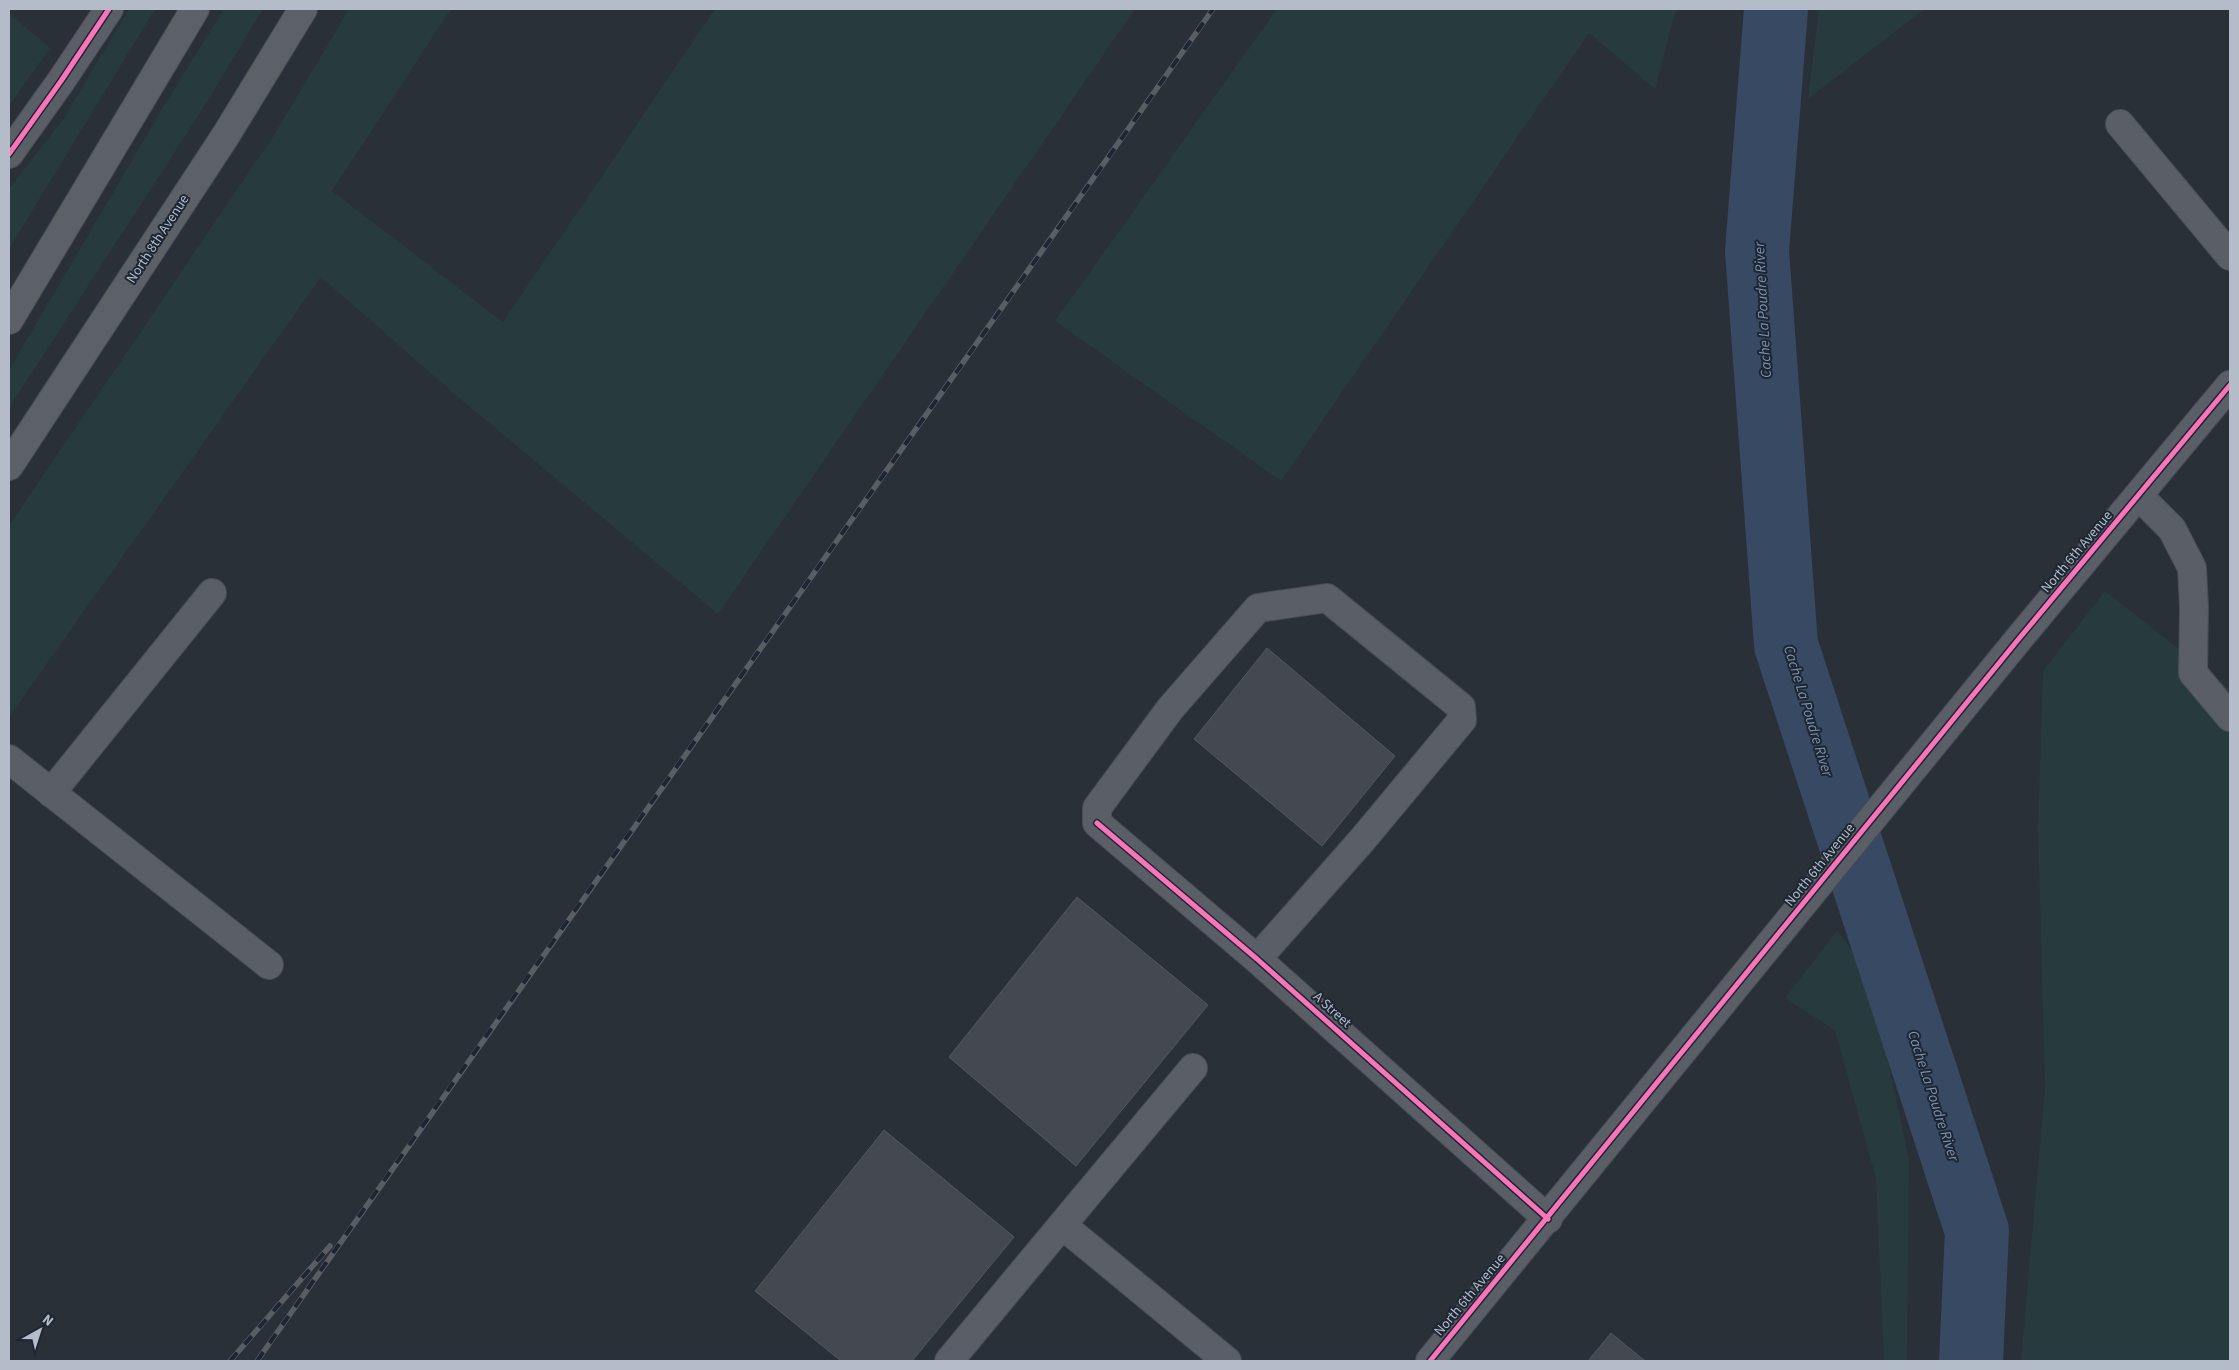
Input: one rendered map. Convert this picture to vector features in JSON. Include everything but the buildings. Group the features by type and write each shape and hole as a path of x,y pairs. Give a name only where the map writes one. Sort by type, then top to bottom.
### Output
{"main road":[{"path":"9,320 195,9"},
{"name":"North 8th Avenue","path":"9,466 226,135 303,9"}],"street":[{"path":"9,154 109,9"},
{"path":"2120,124 2230,256"},
{"name":"North 6th Avenue","path":"1430,1361 1548,1219 2017,641 2230,385"},
{"path":"2139,496 2172,529 2192,568 2194,608 2193,673 2230,717"},
{"path":"51,793 212,593"},
{"name":"A Street","path":"1258,959 1363,840 1462,720 1461,707 1326,598 1258,608 1170,709 1097,808 1097,823 1258,959 1548,1219"},
{"path":"9,759 270,966"},
{"path":"949,1361 1193,1068"},
{"path":"1062,1225 1228,1361"}],"green space":[{"path":"129,9 155,9 9,249 9,189 64,118"},
{"path":"224,9 263,9 202,110 9,408 9,370 168,99"},
{"path":"349,9 451,9 332,191 503,322 715,9 1135,9 718,614 451,391 321,277 9,717 9,526 274,135"},
{"path":"1277,9 1676,9 1655,89 1589,33 1281,481 1055,321"},
{"path":"1819,9 1924,9 1808,99"},
{"path":"9,13 50,48 9,106"},
{"path":"2105,591 2230,689 2230,1361 2021,1361 2045,1087 2038,828 2043,671"},
{"path":"1837,931 1869,971 1909,1160 1907,1361 1884,1361 1876,1179 1835,1030 1785,998"}],"waterway":[{"name":"Cache La Poudre River","path":"1776,9 1757,251 1786,645 1977,1231 1971,1361"}],"railway":[{"path":"257,1361 1213,9"},
{"path":"230,1361 330,1246"}],"cycle path":[{"path":"9,154 109,9"},
{"path":"1430,1361 2017,641 2230,385"},
{"path":"1097,823 1257,959 1548,1219"}]}
